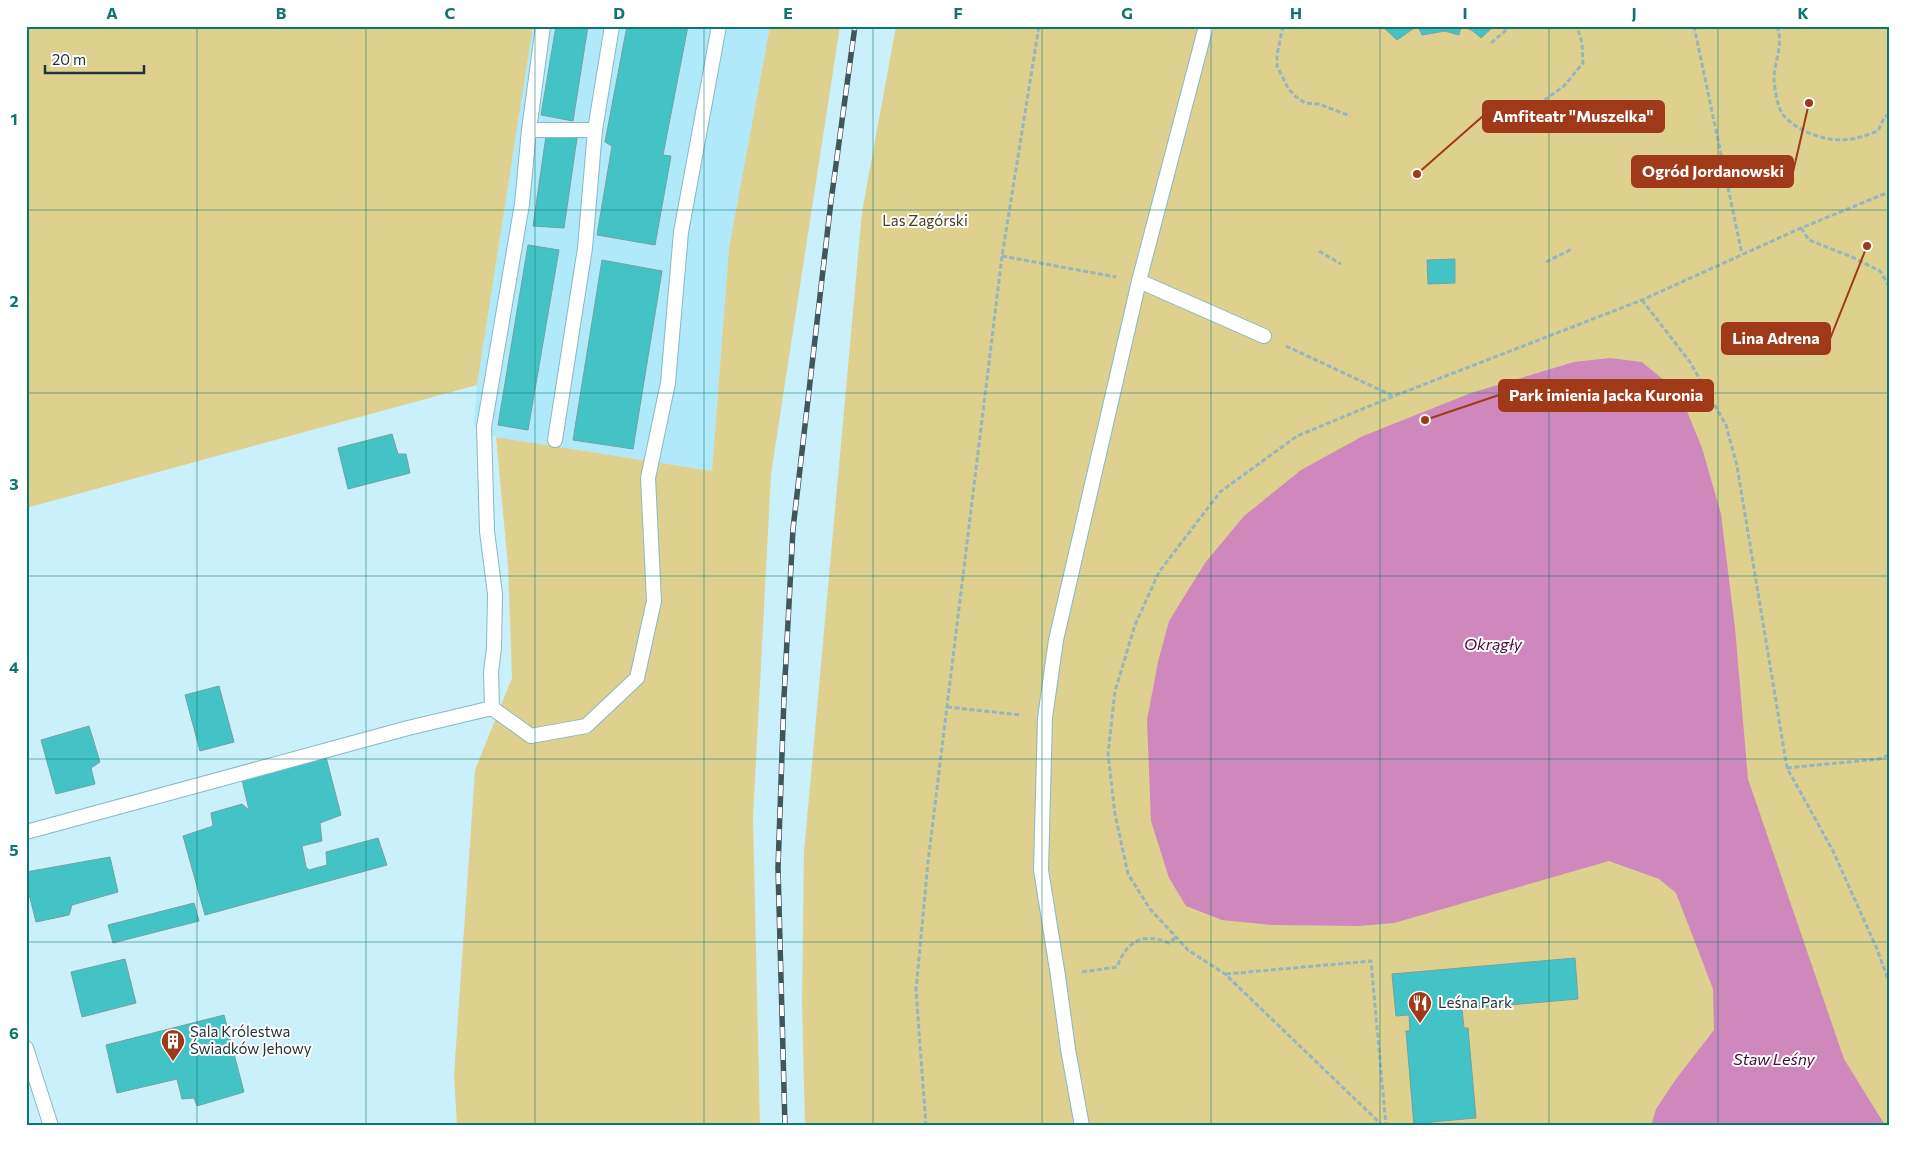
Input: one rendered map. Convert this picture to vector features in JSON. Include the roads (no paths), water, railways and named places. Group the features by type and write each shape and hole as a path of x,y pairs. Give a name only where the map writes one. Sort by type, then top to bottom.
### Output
{"lane":[{"path":"492,708 491,672 494,648 495,594 487,531 484,426 522,204 529,130 543,26"},
{"path":"555,440 585,248 595,130 612,26"},
{"path":"26,832 408,728 492,708 531,736 586,726 637,678 654,601 648,478 668,383 681,232 719,26"},
{"path":"1082,1126 1040,870 1045,718 1056,640 1139,281 1206,26"},
{"path":"529,130 595,130"},
{"path":"1139,281 1264,336"},
{"path":"26,1048 51,1126"}],"water":[{"name":"Okrągły","path":"1610,358 1642,362 1666,382 1684,404 1702,448 1721,514 1735,628 1748,779 1844,1059 1887,1126 1651,1126 1656,1109 1676,1079 1714,1030 1713,989 1676,893 1659,879 1609,861 1394,923 1359,926 1273,925 1222,920 1186,906 1169,878 1151,821 1147,720 1158,662 1169,621 1205,563 1244,516 1301,470 1363,436 1471,393 1574,362"}],"railway":[{"path":"785,1126 778,868 784,697 793,529 831,201 855,26"}],"place":[{"name":"Ogród Jordanowski","path":"1809,103"},
{"name":"Amfiteatr \"Muszelka\"","path":"1417,174"},
{"name":"Lina Adrena","path":"1867,246"},
{"name":"Park imienia Jacka Kuronia","path":"1425,420"},
{"name":"Leśna Park","path":"1420,1024"},
{"name":"Sala Królestwa Świadków Jehowy","path":"173,1062"}],"park label":[{"name":"Las Zagórski","path":"925,221"}],"water label":[{"name":"Staw Leśny","path":"1774,1059"}]}
